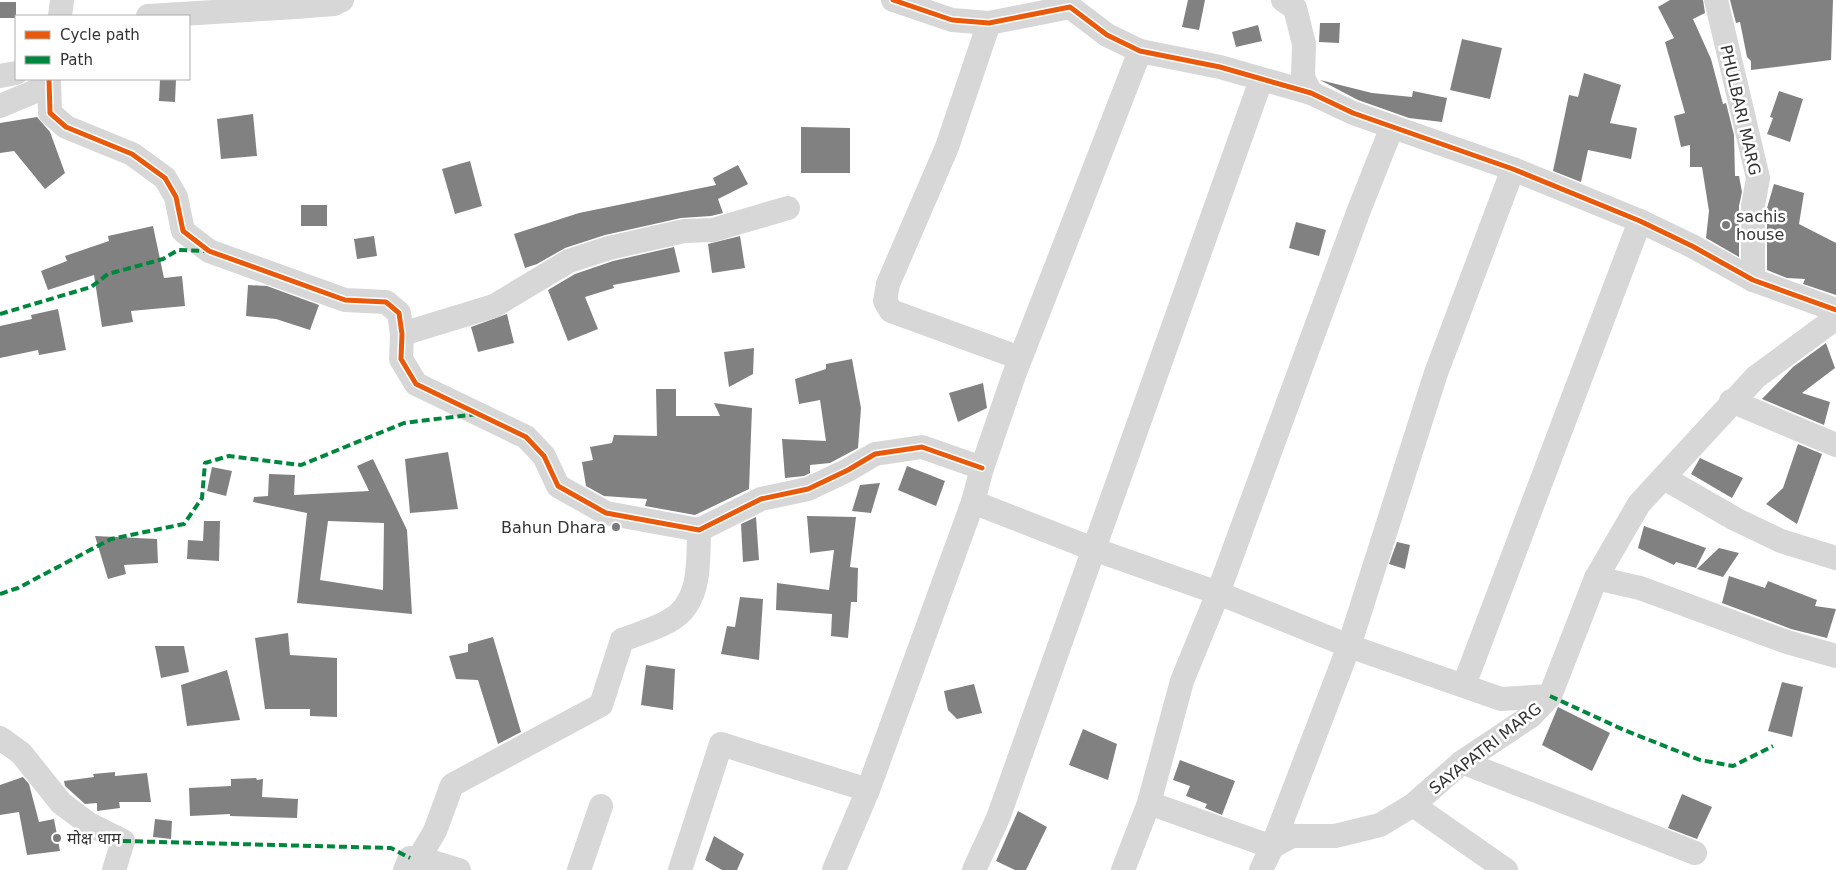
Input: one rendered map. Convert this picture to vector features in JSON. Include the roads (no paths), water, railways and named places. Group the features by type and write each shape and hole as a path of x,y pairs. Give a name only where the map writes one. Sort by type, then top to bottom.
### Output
{"street":[{"path":"60,15 62,0"},
{"path":"164,15 334,4 342,0"},
{"path":"893,0 952,20 989,23 1080,3 1107,35 1140,50 1220,67 1311,93 1353,113 1513,169 1640,221 1692,246 1753,280 1836,310"},
{"path":"1283,0 1295,8 1304,44 1303,78 1311,93"},
{"name":"PHULBARI MARG","path":"1716,0 1758,178 1754,206 1753,280"},
{"path":"989,23 947,147 888,284 885,301 890,311 1020,358"},
{"path":"834,870 868,790 974,502 982,468 1020,358 1140,50"},
{"path":"0,76 15,73"},
{"path":"974,870 998,818 1262,80"},
{"path":"0,106 48,82 50,112 66,127 132,154 164,178 176,197 183,231 209,251 345,300 386,302 399,313 402,334 400,359 416,384 526,436 544,456 558,486 606,513 699,530 761,499 808,489 848,470 875,454 922,447 982,468"},
{"path":"1123,870 1149,804 1182,682 1218,593 1359,210 1392,127"},
{"path":"1261,870 1272,847 1349,646 1436,374 1513,169"},
{"path":"402,334 494,306 569,261 609,248 684,232 712,230 788,208"},
{"path":"1464,685 1640,221"},
{"name":"SAYAPATRI MARG","path":"1272,847 1292,836 1336,836 1380,824 1413,805 1462,762 1531,716 1550,696 1596,578 1640,504 1732,401 1756,377 1836,318"},
{"path":"1732,401 1836,445"},
{"path":"1664,478 1735,519 1773,537 1836,558"},
{"path":"974,502 1093,549 1218,593 1349,646 1500,699 1550,696"},
{"path":"459,870 412,864 435,831 452,785 601,705 622,640 670,621 689,605 698,574 699,530"},
{"path":"1596,578 1640,588 1786,642 1836,656"},
{"path":"0,738 21,754 61,803 89,824 123,841 114,870"},
{"path":"680,870 721,744 868,790"},
{"path":"1462,762 1695,853"},
{"path":"1149,804 1272,847"},
{"path":"1413,805 1500,869"},
{"path":"580,870 601,806"}],"place":[{"name":"sachis house","path":"1726,225"},
{"name":"Bahun Dhara","path":"616,527"},
{"name":"मोक्ष धाम","path":"57,838"}]}
